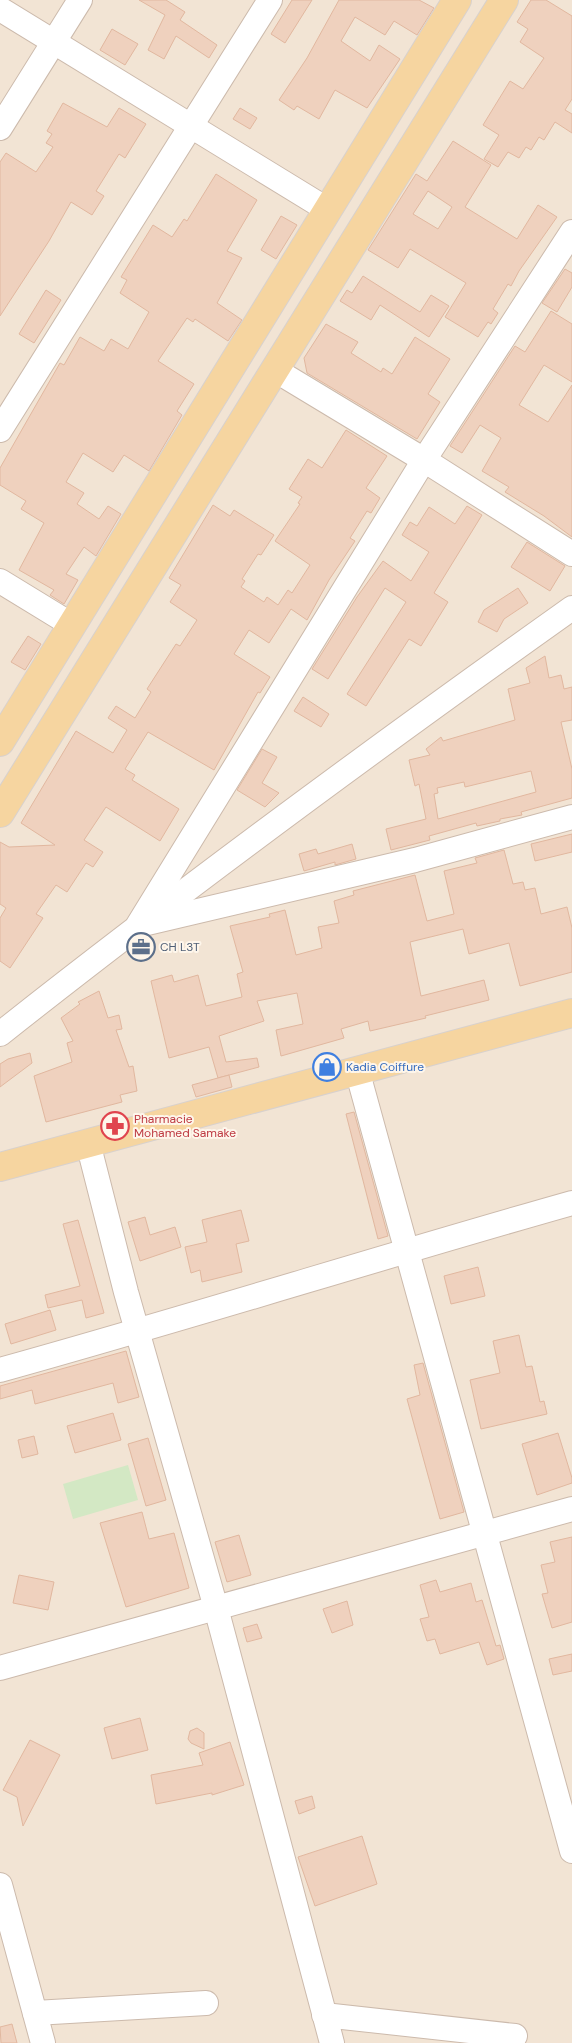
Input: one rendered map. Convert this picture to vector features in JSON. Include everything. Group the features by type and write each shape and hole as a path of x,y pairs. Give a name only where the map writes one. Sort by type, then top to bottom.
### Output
{"main road":[{"path":"0,742 457,0"},
{"path":"0,813 504,0"},
{"path":"0,1167 572,1013"}],"street":[{"path":"0,128 80,0"},
{"path":"0,430 270,0"},
{"path":"0,9 328,210"},
{"path":"138,925 424,460 572,232"},
{"path":"275,370 424,460 572,554"},
{"path":"0,581 72,625"},
{"path":"0,1034 138,925 383,742 572,608"},
{"path":"138,925 415,860 572,817"},
{"path":"357,1070 484,1534 568,1806 572,1851"},
{"path":"88,1143 126,1292 216,1608 332,2043"},
{"path":"0,1370 138,1332 407,1250 572,1204"},
{"path":"0,1668 572,1509"},
{"path":"0,1885 10,1961 35,2013 43,2043"},
{"path":"35,2013 206,2003"},
{"path":"324,2015 515,2036"}],"shaded area":[{"path":"0,0 572,0 572,2043 0,2043"}],"green space":[{"path":"128,1465 138,1500 73,1519 63,1484"}],"building":[{"path":"139,0 166,0 185,12 180,20 217,45 209,58 176,36 164,59 148,50 165,15"},
{"path":"292,0 312,0 285,43 271,34"},
{"path":"339,0 419,0 434,8 417,35 394,21 385,35 355,17 341,41 370,61 379,45 400,59 367,108 335,90 319,119 297,106 294,110 279,100 307,58"},
{"path":"531,0 546,0 572,16 572,99 565,110 572,114 572,133 555,122 544,140 539,137 531,150 526,147 519,158 508,152 498,167 484,159 499,135 483,125 510,81 523,89 544,58 520,42 528,29 517,22"},
{"path":"112,29 138,44 125,65 100,50"},
{"path":"63,103 107,127 119,108 146,124 125,158 119,154 96,191 104,196 92,215 71,202 49,241 0,316 0,162 6,153 36,172 53,147 46,143 52,134 47,131"},
{"path":"240,108 257,118 250,129 233,119"},
{"path":"453,141 491,165 465,207 517,239 538,205 557,217 519,271 511,286 508,284 493,309 498,313 491,324 488,322 478,337 445,317 466,283 410,249 398,268 368,250 416,174 427,181","holes":["428,191 452,207 438,229 413,214"]},
{"path":"216,174 257,200 227,251 242,258 217,303 242,320 228,341 195,319 193,322 187,318 158,361 194,384 177,411 182,415 149,471 124,455 113,472 83,453 66,482 84,493 77,504 99,519 108,506 121,514 96,556 84,547 66,574 78,580 64,604 50,595 54,590 19,570 44,523 21,509 26,501 0,485 0,468 60,363 64,365 80,337 104,351 111,339 128,349 149,312 120,293 127,280 121,277 153,225 172,237 184,219 187,221"},
{"path":"281,216 297,225 276,259 261,250"},
{"path":"565,269 572,273 572,287 557,312 542,303"},
{"path":"363,276 420,312 431,295 449,306 429,337 380,305 371,320 340,301 347,290 352,293"},
{"path":"46,290 61,300 34,343 19,334"},
{"path":"551,311 572,324 572,382 544,365 519,405 548,422 572,385 572,537 544,516 505,492 509,487 482,471 501,438 480,425 462,453 450,446 515,346 525,352"},
{"path":"326,324 358,342 351,353 381,372 383,368 392,374 415,337 450,359 428,394 440,402 417,439 307,373 304,358"},
{"path":"346,430 387,456 366,488 380,498 371,513 367,511 350,538 355,541 329,580 307,620 291,609 269,643 249,630 234,654 270,677 260,693 258,692 214,770 148,732 125,769 135,775 132,780 179,809 160,841 106,807 84,840 103,852 93,867 86,863 67,892 56,885 36,914 43,918 10,968 0,961 0,918 6,908 0,904 0,842 9,847 55,845 21,823 76,731 113,753 127,730 108,718 116,706 135,718 151,692 147,689 176,644 180,646 197,620 170,602 181,585 169,578 213,505 230,516 234,510 274,535 261,555 258,554 242,579 245,581 241,587 264,602 267,597 278,605 288,590 292,593 310,565 275,541 300,504 298,503 302,497 289,489 308,459 322,468"},
{"path":"467,506 482,515 434,593 448,602 421,646 409,639 366,706 347,694 406,602 385,588 328,679 312,669 357,597 383,561 411,581 429,552 402,535 410,522 417,526 429,507 455,524"},
{"path":"527,542 565,566 550,591 511,567"},
{"path":"518,588 528,603 504,619 497,632 478,622 484,610"},
{"path":"28,636 41,644 25,670 11,662"},
{"path":"545,656 549,678 561,675 564,689 572,687 572,720 561,722 572,769 572,798 521,812 522,815 500,819 500,821 477,826 476,823 429,836 430,840 391,850 386,829 426,819 419,784 415,786 409,760 430,755 426,749 441,737 443,741 515,720 508,689 530,683 526,668","holes":["531,771 536,792 438,819 434,794 438,793 437,788 464,782 465,787"]},
{"path":"303,697 329,714 321,727 294,711"},
{"path":"262,749 277,757 262,783 279,793 265,807 237,790"},
{"path":"572,834 572,852 535,861 531,844"},
{"path":"352,844 356,859 335,865 335,862 304,871 299,854 316,849 318,854"},
{"path":"504,850 513,884 523,882 525,890 535,888 541,914 567,907 572,928 572,972 520,986 509,943 469,954 463,929 410,942 421,996 484,980 489,1000 425,1016 426,1018 370,1031 368,1021 341,1029 344,1038 281,1056 276,1030 303,1024 297,993 257,1001 264,1021 219,1036 226,1062 257,1058 259,1067 218,1078 209,1047 169,1058 151,981 172,975 174,982 198,975 206,1006 242,997 237,974 243,972 230,926 270,917 269,914 285,910 296,955 322,948 318,927 339,923 334,901 354,895 353,891 415,875 427,921 454,914 444,871 477,863 475,858"},
{"path":"99,991 108,1018 119,1015 122,1029 116,1030 129,1067 133,1066 137,1091 120,1095 122,1102 46,1122 34,1076 72,1062 67,1043 73,1041 61,1018 80,1004 78,1002"},
{"path":"30,1053 32,1063 0,1087 0,1064 8,1059"},
{"path":"229,1075 232,1087 196,1097 192,1085"},
{"path":"354,1112 388,1236 378,1239 346,1114"},
{"path":"241,1210 249,1241 236,1244 242,1272 202,1282 200,1270 191,1273 185,1247 207,1242 202,1220"},
{"path":"145,1217 150,1235 175,1227 181,1247 140,1261 128,1222"},
{"path":"78,1220 104,1313 86,1318 82,1300 48,1308 45,1295 80,1286 63,1224"},
{"path":"478,1267 485,1296 451,1304 444,1276"},
{"path":"50,1310 56,1330 11,1344 5,1324"},
{"path":"519,1335 526,1367 532,1366 540,1402 544,1401 547,1414 481,1429 470,1380 500,1373 493,1341"},
{"path":"126,1351 139,1397 118,1403 113,1383 35,1404 32,1390 0,1399 0,1386"},
{"path":"423,1363 464,1512 440,1519 407,1399 420,1395 414,1365"},
{"path":"113,1413 121,1440 75,1453 67,1426"},
{"path":"558,1433 572,1483 537,1495 522,1444"},
{"path":"34,1436 38,1454 22,1458 18,1440"},
{"path":"148,1438 166,1500 146,1506 128,1444"},
{"path":"142,1512 149,1539 174,1533 189,1588 126,1607 100,1523"},
{"path":"239,1535 251,1575 227,1582 215,1542"},
{"path":"572,1537 572,1622 552,1628 542,1594 548,1593 541,1565 555,1562 550,1542"},
{"path":"19,1575 54,1582 48,1610 13,1603"},
{"path":"436,1580 440,1592 471,1583 476,1602 482,1600 496,1646 500,1645 504,1659 487,1665 479,1642 440,1654 435,1639 427,1641 420,1619 429,1617 420,1585"},
{"path":"347,1601 353,1625 332,1633 323,1609"},
{"path":"257,1624 262,1638 247,1642 243,1628"},
{"path":"572,1654 572,1671 553,1675 549,1659"},
{"path":"140,1718 148,1750 112,1759 104,1728"},
{"path":"197,1728 204,1733 204,1749 191,1743 188,1739 190,1731"},
{"path":"30,1740 60,1755 23,1826 17,1797 3,1790"},
{"path":"230,1742 244,1785 212,1795 212,1793 156,1804 151,1775 203,1765 199,1753"},
{"path":"312,1796 315,1808 299,1814 295,1801"},
{"path":"362,1836 377,1884 315,1906 298,1857"},
{"path":"12,2024 17,2043 1,2043 0,2027"}],"place":[{"name":"CH L3T","path":"141,947"},
{"name":"Kadia Coiffure","path":"327,1067"},
{"name":"Pharmacie Mohamed Samake","path":"115,1126"}]}
